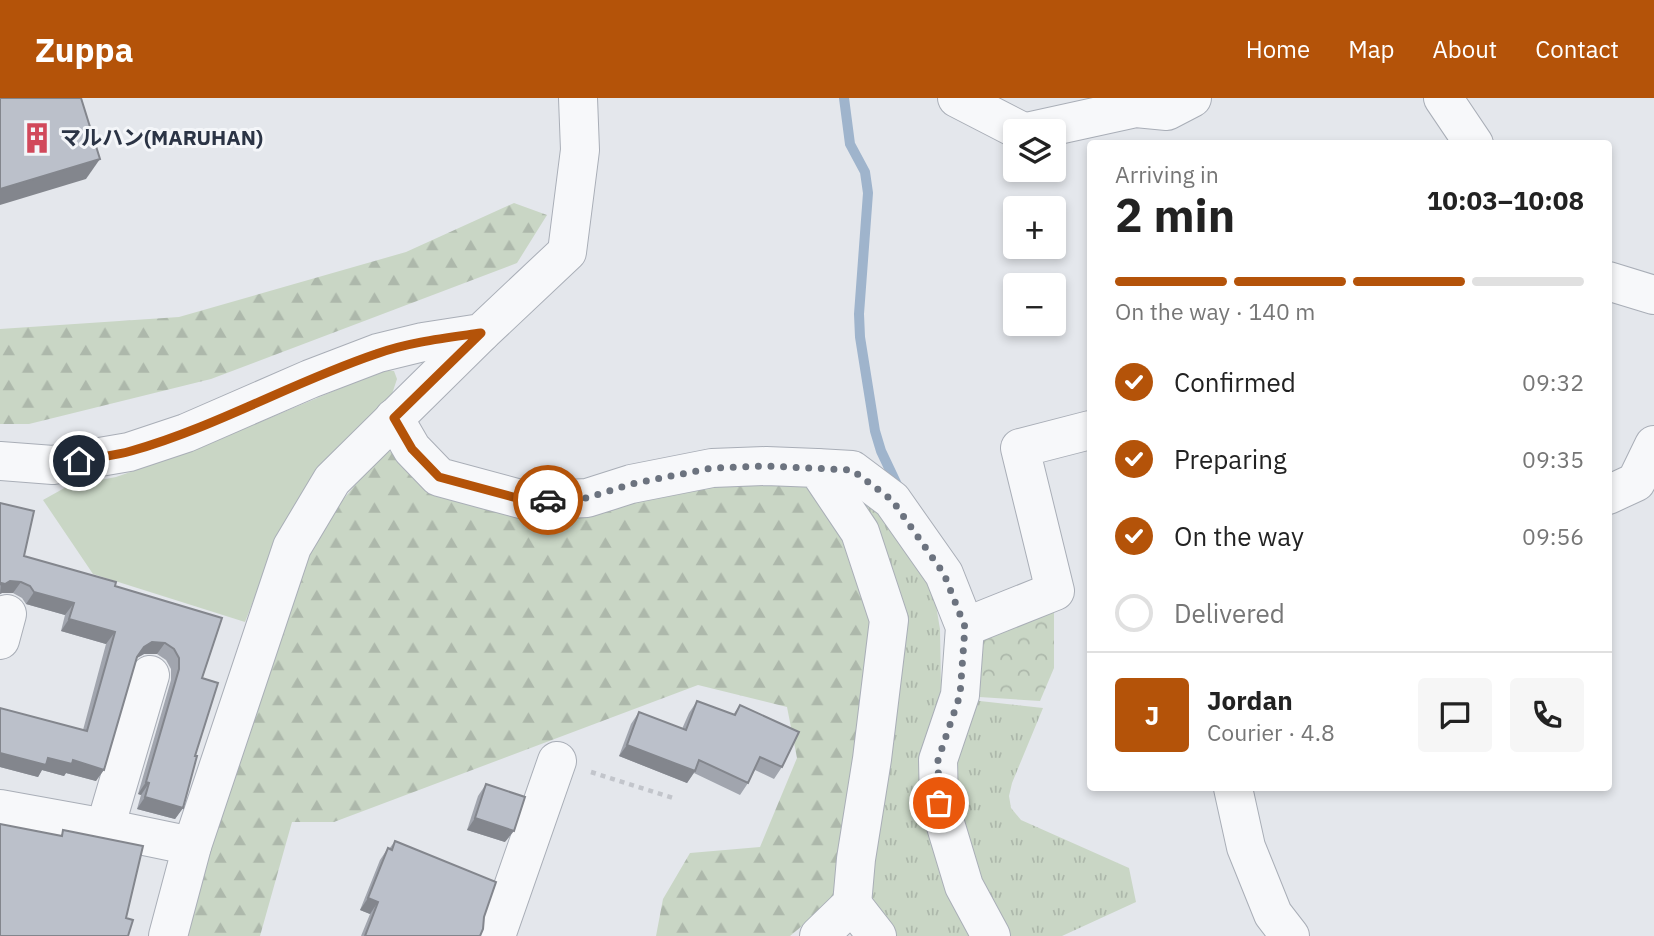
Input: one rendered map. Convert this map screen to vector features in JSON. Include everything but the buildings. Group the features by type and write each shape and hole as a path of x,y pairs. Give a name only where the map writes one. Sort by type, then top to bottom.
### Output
{"street":[{"path":"168,936 192,846 292,548 332,481 481,333 567,253 580,150 578,98"},
{"path":"957,98 1003,122"},
{"path":"1443,98 1471,140"},
{"path":"1066,123 1136,108 1178,118"},
{"path":"1612,282 1654,295"},
{"path":"0,461 53,465 129,452 186,433 310,379 378,353 481,333"},
{"path":"394,418 412,449 439,477 528,501 587,498 631,484 712,468 766,466 852,470 892,500 944,574 965,627 960,695 938,760 939,803 964,886 991,936"},
{"path":"965,627 1055,591 1020,448 1087,431"},
{"path":"1612,493 1636,482 1654,445"},
{"path":"817,468 860,532 889,620 852,904 819,936"},
{"path":"105,828 150,675"},
{"path":"496,936 557,761"},
{"path":"1234,791 1246,847 1273,914 1290,936"},
{"path":"0,809 192,846"},
{"path":"852,904 877,936"}],"path":[{"path":"557,761 673,798"}],"green space":[{"path":"514,203 547,215 517,263 211,379 29,424 0,424 0,329 179,317 406,252"},
{"path":"384,370 394,371 397,379 391,397 274,548 245,622 93,574 43,500 68,486 116,477 188,452"},
{"path":"386,449 441,487 633,494 805,479 849,534 876,621 834,899 790,936 656,936 663,899 690,853 760,847 797,758 787,707 698,685 334,822 292,822 260,936 182,936 307,550 323,523"},
{"path":"850,474 929,564 940,629 941,688 933,759 987,936 896,936 861,881"},
{"path":"1054,605 1054,668 1040,701 964,696 969,638"},
{"path":"962,699 1043,708 1012,783 1009,796 1011,808 1021,820 1129,868 1136,902 1062,936 1000,936 942,803"}],"waterway":[{"path":"844,98 850,144 865,172 868,193 859,314 860,337 875,431 881,451 899,489"}],"way so far":[{"path":"548,500 587,498 631,484 712,468 766,466 852,470 892,500 944,574 965,627 960,695 938,760 939,803"}],"place":[{"name":"マルハン(MARUHAN)","path":"37,138"}],"route":[{"path":"79,461 129,452 186,433 310,379 378,353 481,333 394,418 412,449 439,477 528,501 548,500"}]}
